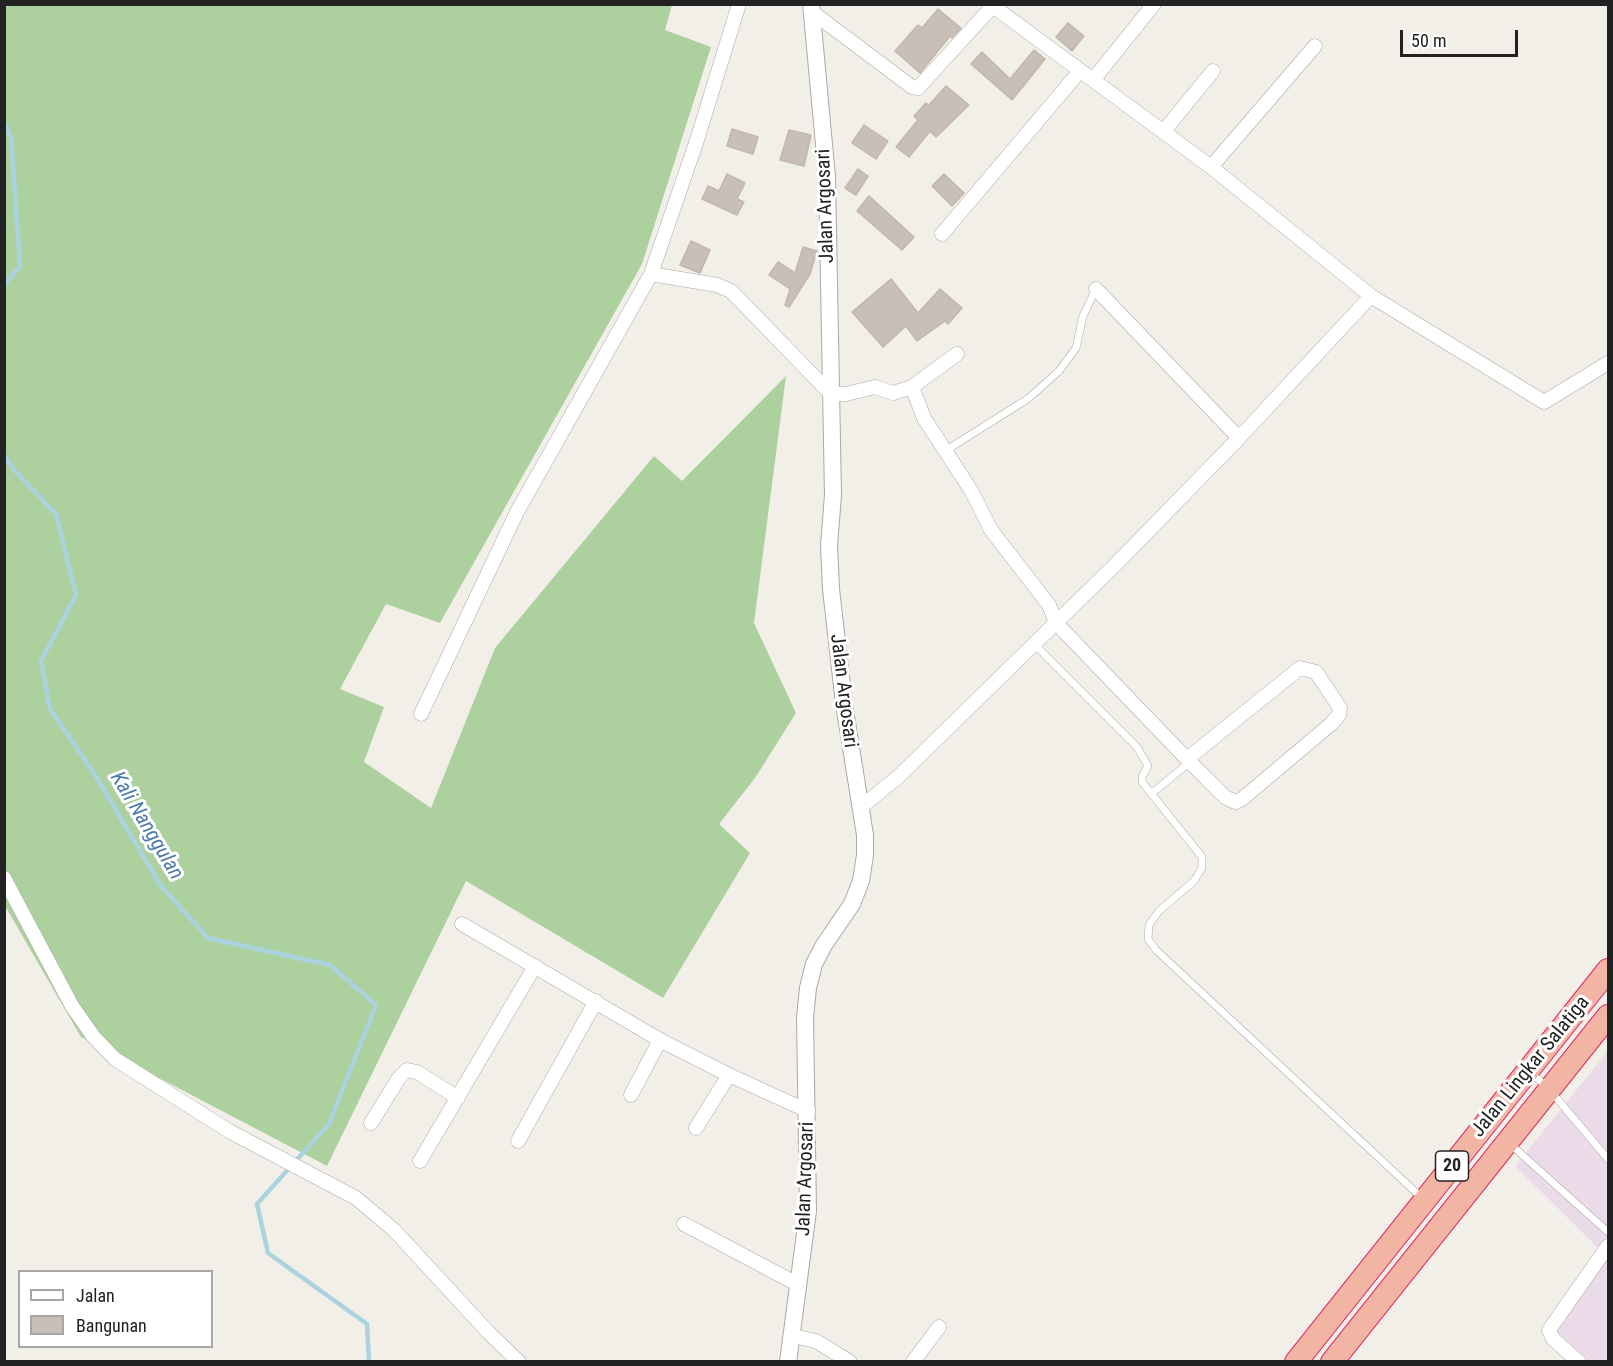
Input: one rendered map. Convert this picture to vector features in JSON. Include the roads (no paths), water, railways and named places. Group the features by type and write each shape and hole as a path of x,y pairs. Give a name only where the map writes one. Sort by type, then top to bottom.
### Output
{"highway":[{"name":"Jalan Lingkar Salatiga","path":"1296,1362 1608,970"},
{"name":"Jalan Lingkar Salatiga","path":"1332,1362 1548,1088 1608,1016"}],"street":[{"path":"421,714 518,512 651,274 697,140 739,4"},
{"path":"1093,80 1154,4"},
{"path":"811,8 912,87 918,88 991,6 1211,167 1371,296 1544,402 1550,401 1608,363"},
{"name":"Jalan Argosari","path":"789,1362 807,1210 808,1111 805,1018 808,988 814,964 852,904 861,881 865,855 861,807 844,704 831,590 831,394 827,177 811,8"},
{"path":"1211,167 1315,46"},
{"path":"942,234 1080,71"},
{"path":"1163,132 1213,71"},
{"path":"651,274 717,285 731,291 831,394 846,394 875,387 893,393 912,387 957,354"},
{"path":"1096,289 1239,438"},
{"path":"861,807 898,777 1056,623 1239,438 1371,296"},
{"path":"912,387 924,418 972,492 991,530 1049,605 1056,623 1189,760 1225,797 1237,802 1331,724 1339,715 1340,708 1316,672 1310,668 1300,668 1189,760"},
{"path":"4,878 72,1006 93,1036 115,1059 229,1131 277,1154 356,1198 377,1214 519,1362"},
{"path":"462,924 660,1040 808,1111"},
{"path":"420,1161 535,966"},
{"path":"518,1141 596,1002"},
{"path":"631,1095 660,1040"},
{"path":"371,1123 399,1078 407,1070 417,1072 458,1098"},
{"path":"696,1128 729,1075"},
{"path":"684,1224 799,1285"},
{"path":"1579,1362 1553,1339 1549,1330 1608,1246"},
{"path":"913,1362 939,1327"},
{"path":"793,1336 816,1341 850,1362"}],"lane":[{"path":"945,451 1029,398 1059,371 1076,348 1083,316 1096,289"},
{"path":"1034,644 1137,747 1148,766 1142,782 1202,857 1202,868 1194,881 1159,911 1149,925 1148,939 1156,950 1425,1200"},
{"path":"1151,794 1189,760"},
{"path":"1528,1071 1548,1088 1608,1159"},
{"path":"1508,1141 1608,1232"}],"waterway":[{"name":"Kali Nanggulan","path":"4,123 11,137 20,266 4,285"},
{"name":"Kali Nanggulan","path":"4,455 14,470 56,514 76,595 41,661 50,709 94,773 161,886 208,938 330,965 376,1005 329,1124 257,1204 268,1253 367,1324 369,1362"}]}
